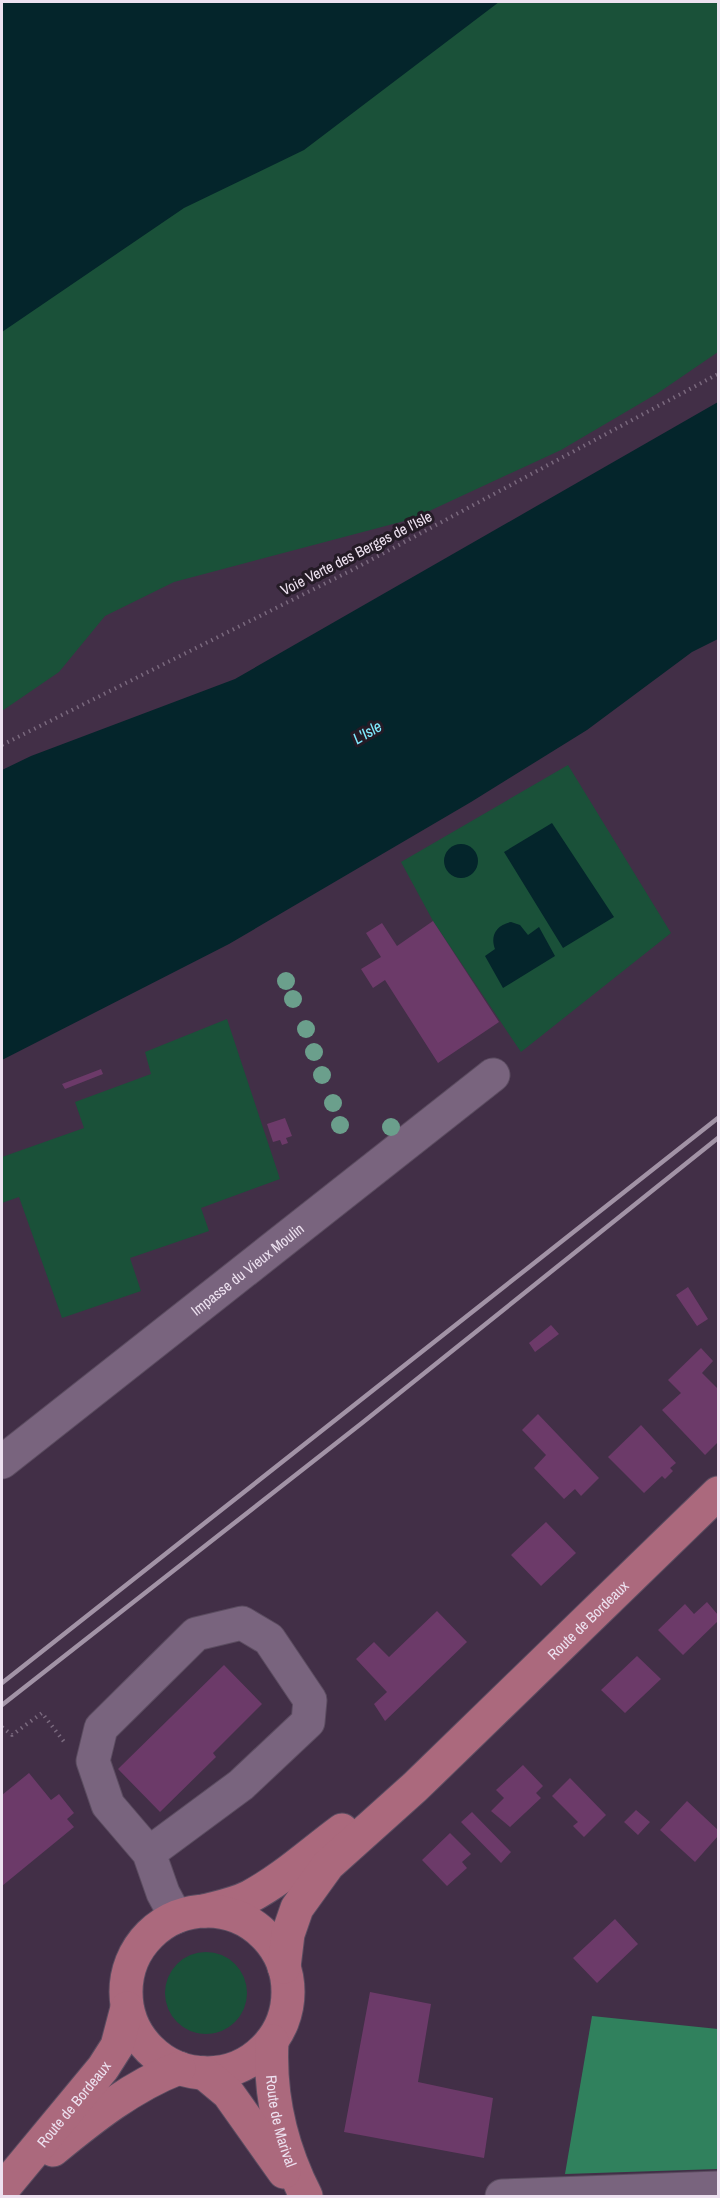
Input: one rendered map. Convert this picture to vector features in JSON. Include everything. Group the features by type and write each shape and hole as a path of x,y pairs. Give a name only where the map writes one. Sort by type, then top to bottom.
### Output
{"main road":[{"name":"Route de Bordeaux","path":"284,1967 288,1934 297,1908 328,1865 457,1746 718,1493"},
{"name":"Route de Bordeaux","path":"189,1914 239,1901 269,1884 457,1746"},
{"path":"189,1914 229,1914 253,1925 272,1943 284,1967 289,1992 285,2018 272,2041 254,2059 230,2070 192,2071 155,2054 137,2034 127,2008 127,1980 135,1954 152,1932 189,1914"},
{"name":"Route de Bordeaux","path":"2,2192 103,2068 117,2046 127,2008"},
{"name":"Route de Marival","path":"272,2041 270,2071 276,2110 284,2143 304,2196"},
{"name":"Route de Bordeaux","path":"2,2192 116,2101 152,2079 192,2071"},
{"name":"Route de Marival","path":"192,2071 233,2099 304,2196"}],"lane":[{"name":"Impasse du Vieux Moulin","path":"2,1462 493,1075"},
{"path":"149,1853 241,1785 308,1722 310,1700 269,1639 243,1623 196,1634 101,1728 93,1761 108,1805 149,1853 163,1893 189,1914"},
{"path":"502,2196 718,2188"}],"path":[{"name":"Voie Verte des Berges de l'Isle","path":"2,745 354,568 718,374"}],"green space":[{"path":"2,2 718,2 718,352 658,393 561,450 412,519 174,582 105,616 59,672 2,711"},
{"path":"568,765 671,933 521,1052 433,921 401,862"},
{"path":"227,1019 280,1179 201,1208 209,1231 130,1258 141,1291 62,1318 19,1197 2,1203 2,1157 84,1128 75,1102 151,1074 145,1052"},
{"path":"206,1952 222,1955 235,1964 244,1977 247,1993 244,2009 235,2022 222,2031 206,2034 190,2031 177,2022 168,2009 165,1993 168,1977 177,1964 190,1955"},
{"path":"592,2016 718,2029 718,2169 565,2174"}],"water":[{"path":"2,2 499,2 304,150 184,208 2,332"},
{"name":"L'Isle","path":"718,402 718,639 692,652 587,730 471,802 229,944 2,1060 2,770 31,756 235,679"},
{"path":"552,823 614,917 563,948 504,852"},
{"path":"461,844 473,849 478,861 473,873 461,878 449,873 444,861 449,849"},
{"path":"511,922 520,925 528,935 539,927 555,956 503,988 485,956 495,949 493,940 498,928"}],"building":[{"path":"433,921 499,1022 438,1063 385,980 373,988 361,969 381,957 366,933 382,923 397,946"},
{"path":"101,1069 103,1074 65,1089 62,1084"},
{"path":"285,1118 292,1136 286,1138 288,1143 282,1145 280,1140 273,1142 267,1124"},
{"path":"688,1287 708,1319 697,1326 676,1295"},
{"path":"551,1325 559,1334 535,1352 529,1343"},
{"path":"701,1348 713,1361 702,1373 718,1389 718,1442 705,1455 662,1410 681,1393 668,1380"},
{"path":"538,1414 599,1478 581,1496 575,1489 564,1499 534,1468 546,1455 522,1430"},
{"path":"641,1425 676,1463 670,1468 673,1471 665,1479 662,1476 644,1493 608,1457"},
{"path":"546,1522 576,1553 541,1586 511,1555"},
{"path":"707,1602 718,1615 718,1621 683,1655 658,1630 685,1604 694,1614"},
{"path":"437,1611 467,1642 385,1721 374,1704 387,1692 356,1659 374,1642 389,1657"},
{"path":"637,1656 661,1679 625,1713 601,1690"},
{"path":"224,1665 262,1704 213,1753 216,1757 160,1812 118,1769"},
{"path":"523,1765 543,1786 536,1793 541,1798 510,1827 491,1811 504,1798 496,1790"},
{"path":"29,1773 51,1800 59,1794 74,1813 67,1819 74,1827 2,1886 2,1795"},
{"path":"570,1778 606,1815 584,1837 573,1826 578,1822 552,1796"},
{"path":"687,1801 718,1830 718,1836 695,1862 660,1830"},
{"path":"636,1810 650,1822 638,1835 624,1822"},
{"path":"472,1812 511,1852 501,1863 461,1822"},
{"path":"450,1833 471,1854 462,1862 467,1868 447,1886 422,1860"},
{"path":"615,1919 638,1944 597,1983 573,1958"},
{"path":"370,1992 431,2004 418,2082 493,2098 484,2158 344,2132"}],"railway":[{"path":"2,1683 718,1118"},
{"path":"2,1705 362,1423 718,1138"}]}
